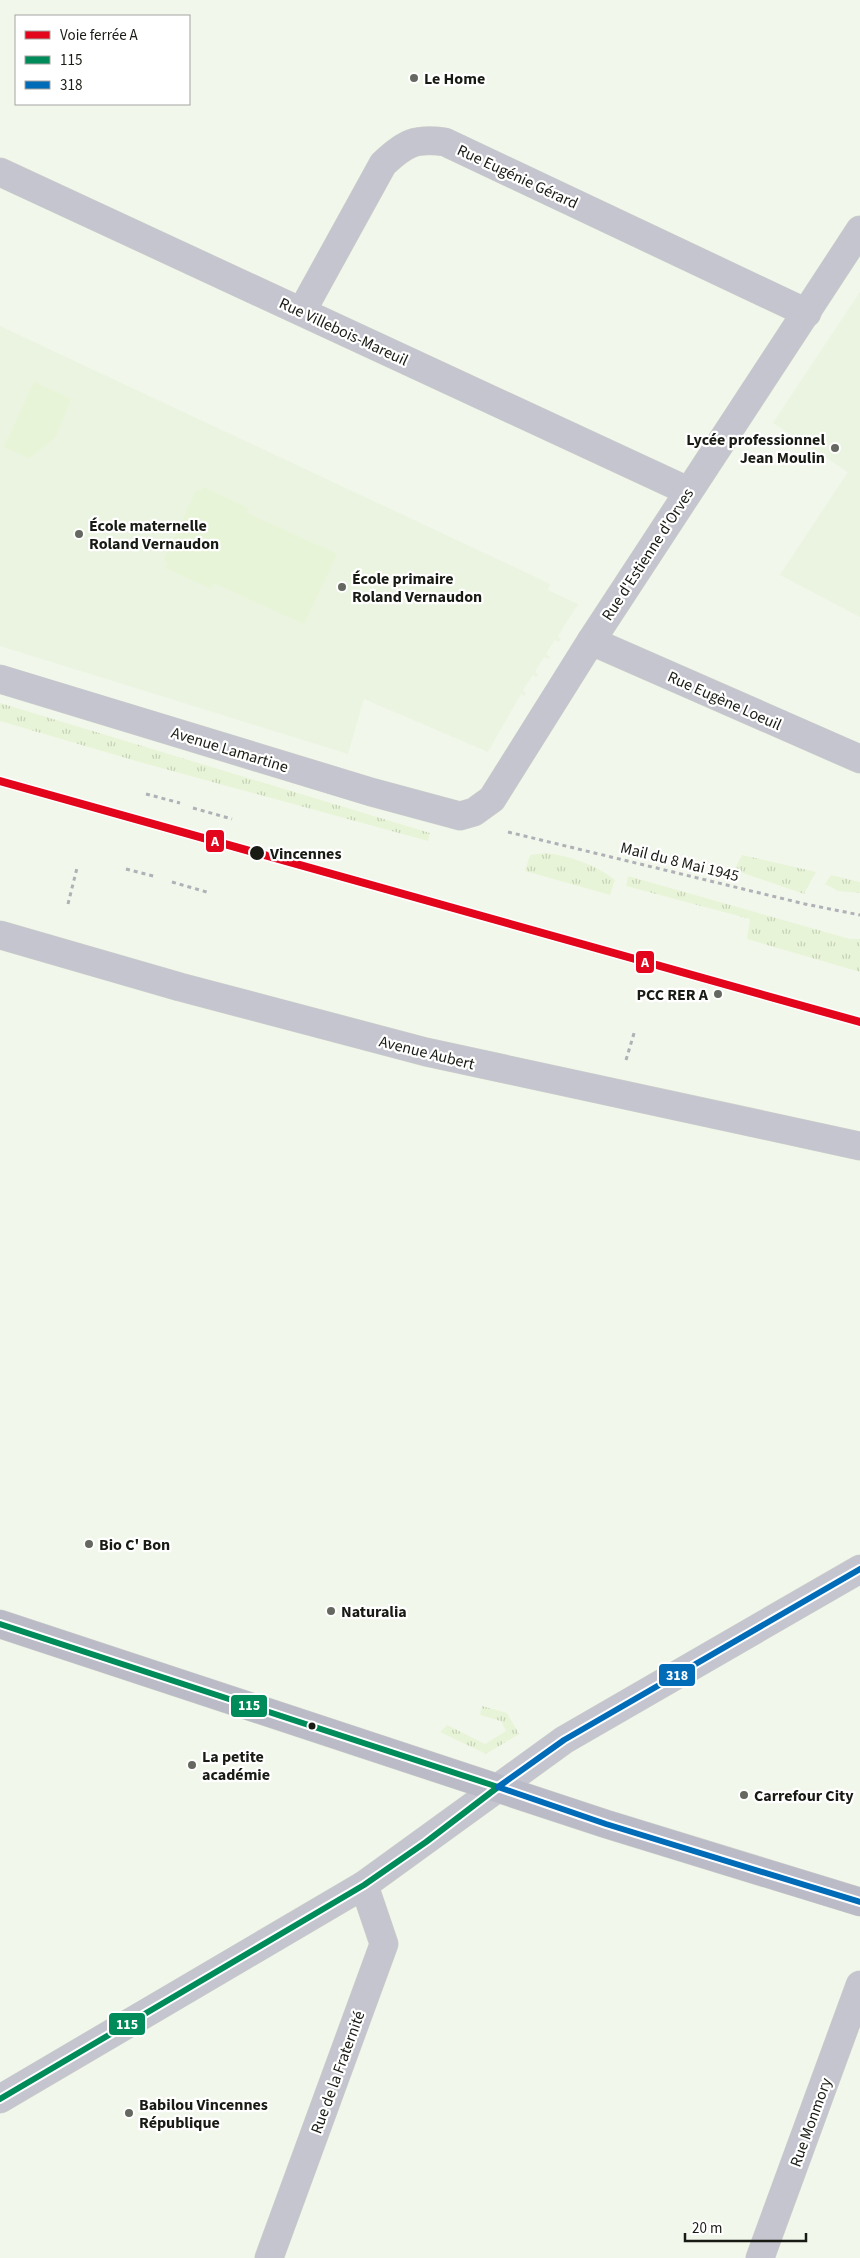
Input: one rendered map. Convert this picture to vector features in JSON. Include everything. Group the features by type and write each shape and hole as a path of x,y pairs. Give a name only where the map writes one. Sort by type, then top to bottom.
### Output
{"main road":[{"path":"0,1624 606,1824 860,1902"}],"street":[{"name":"Rue Eugénie Gérard","path":"302,311 383,164 399,149 424,139 445,142 807,314"},
{"name":"Rue Villebois-Mareuil","path":"0,172 688,491"},
{"name":"Rue d'Estienne d'Orves","path":"460,816 474,812 492,800 591,641 688,491 807,314 860,230"},
{"name":"Rue Eugène Loeuil","path":"591,641 860,759"},
{"name":"Avenue Lamartine","path":"0,679 371,792 460,816"},
{"name":"Avenue Aubert","path":"0,934 204,994 426,1052 860,1146"},
{"path":"0,2099 364,1885 426,1842 564,1740 860,1569"},
{"name":"Rue de la Fraternité","path":"269,2258 384,1944 364,1885"},
{"name":"Rue Monmory","path":"760,2258 860,1986"}],"path":[{"path":"146,794 180,803"},
{"path":"193,808 232,819"},
{"name":"Mail du 8 Mai 1945","path":"503,831 805,904 860,915"},
{"path":"68,904 77,868"},
{"path":"126,869 156,877"},
{"path":"172,882 210,893"},
{"path":"625,1066 635,1030"}],"shaded area":[{"name":"Lycée professionnel Jean Moulin","path":"860,292 860,617 780,575 848,472 773,423"},
{"name":"École primaire Roland Vernaudon","path":"0,326 538,578 550,584 548,590 578,604 558,636 561,639 558,642 555,640 546,654 550,657 548,659 544,657 535,672 538,674 536,677 533,675 523,690 526,693 524,696 521,694 488,752 364,699 348,754 0,646"}],"green space":[{"path":"34,382 71,399 56,437 29,458 4,447"},
{"path":"203,487 248,508 247,513 337,554 304,624 214,583 211,589 166,568 168,562 164,560 197,489 201,492"},
{"path":"0,703 430,833 428,841 136,761 0,721"},
{"path":"545,853 564,856 582,862 607,874 615,880 610,895 525,871 530,855"},
{"path":"742,855 816,872 804,894 734,870"},
{"path":"831,875 860,882 860,893 838,891 825,884"},
{"path":"628,876 850,939 860,939 860,972 747,939 750,919 626,886"},
{"path":"482,1706 507,1713 519,1734 486,1754 440,1732 447,1725 485,1744 506,1731 501,1721 480,1715"}],"rail line":[{"name":"A","path":"0,781 860,1022"}],"transit line":[{"name":"318","path":"498,1787 564,1740 860,1569"},
{"name":"115","path":"0,1624 498,1787"},
{"name":"115","path":"0,2099 364,1885 426,1842 498,1787"},
{"name":"318","path":"498,1787 606,1824 860,1902"}],"place":[{"name":"Le Home","path":"414,78"},
{"name":"Lycée professionnel Jean Moulin","path":"835,448"},
{"name":"École maternelle Roland Vernaudon","path":"79,534"},
{"name":"École primaire Roland Vernaudon","path":"342,587"},
{"name":"Vincennes","path":"257,853"},
{"name":"PCC RER A","path":"718,994"},
{"name":"Bio C' Bon","path":"89,1544"},
{"name":"Naturalia","path":"331,1611"},
{"name":"La petite académie","path":"192,1765"},
{"name":"Carrefour City","path":"744,1795"},
{"name":"Babilou Vincennes République","path":"129,2113"}]}
